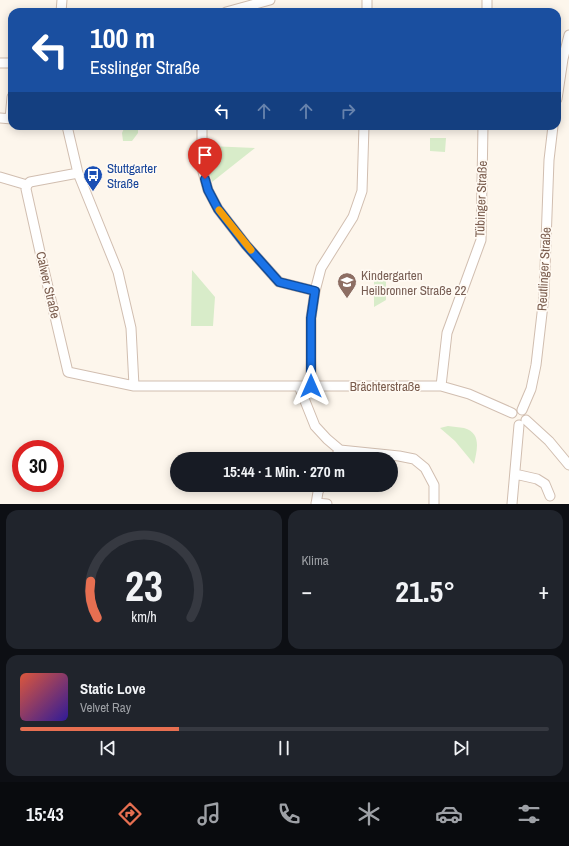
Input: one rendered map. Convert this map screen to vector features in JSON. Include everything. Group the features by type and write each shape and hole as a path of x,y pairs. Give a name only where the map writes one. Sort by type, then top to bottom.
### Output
{"street":[{"path":"241,8 270,0"},
{"path":"561,72 569,35"},
{"path":"69,130 78,173 118,272 131,328 134,386"},
{"path":"202,130 202,168 208,190 218,209 246,245 279,282 315,291"},
{"path":"311,386 311,318 315,291 320,268 353,217 362,191 364,130"},
{"name":"Tübinger Straße","path":"441,386 447,333 481,240 483,130"},
{"name":"Reutlinger Straße","path":"522,410 531,389 536,365 544,296 549,160 553,130"},
{"path":"0,177 27,185 30,182 78,173"},
{"name":"Calwer Straße","path":"27,185 26,189 68,372 134,386"},
{"name":"Brächterstraße","path":"134,386 441,386 469,394 512,413"},
{"path":"299,386 315,426 327,439 340,450 414,459 425,468 434,485 434,504"},
{"path":"512,504 522,422 526,418 525,413 522,410 518,409 512,413 511,420 514,423 522,422 549,441 569,465"},
{"path":"515,474 538,479 545,484 550,496"},
{"path":"318,492 316,504 327,504"}],"green space":[{"path":"123,130 138,130 138,133 132,141 123,141 122,133"},
{"path":"430,138 446,138 445,152 430,151"},
{"path":"209,146 255,148 212,182 209,171"},
{"path":"192,270 215,297 213,326 191,326"},
{"path":"374,276 386,276 386,300 374,307"},
{"path":"448,426 464,428 470,430 474,434 477,448 474,464 455,441 440,428"}],"slow traffic":[{"path":"219,210 251,250"}],"place":[{"name":"Stuttgarter Straße","path":"93,192"},
{"name":"Kindergarten Heilbronner Straße 22","path":"347,299"}],"route":[{"path":"205,179 208,190 218,209 246,245 279,282 315,291 311,318 311,386"}]}
